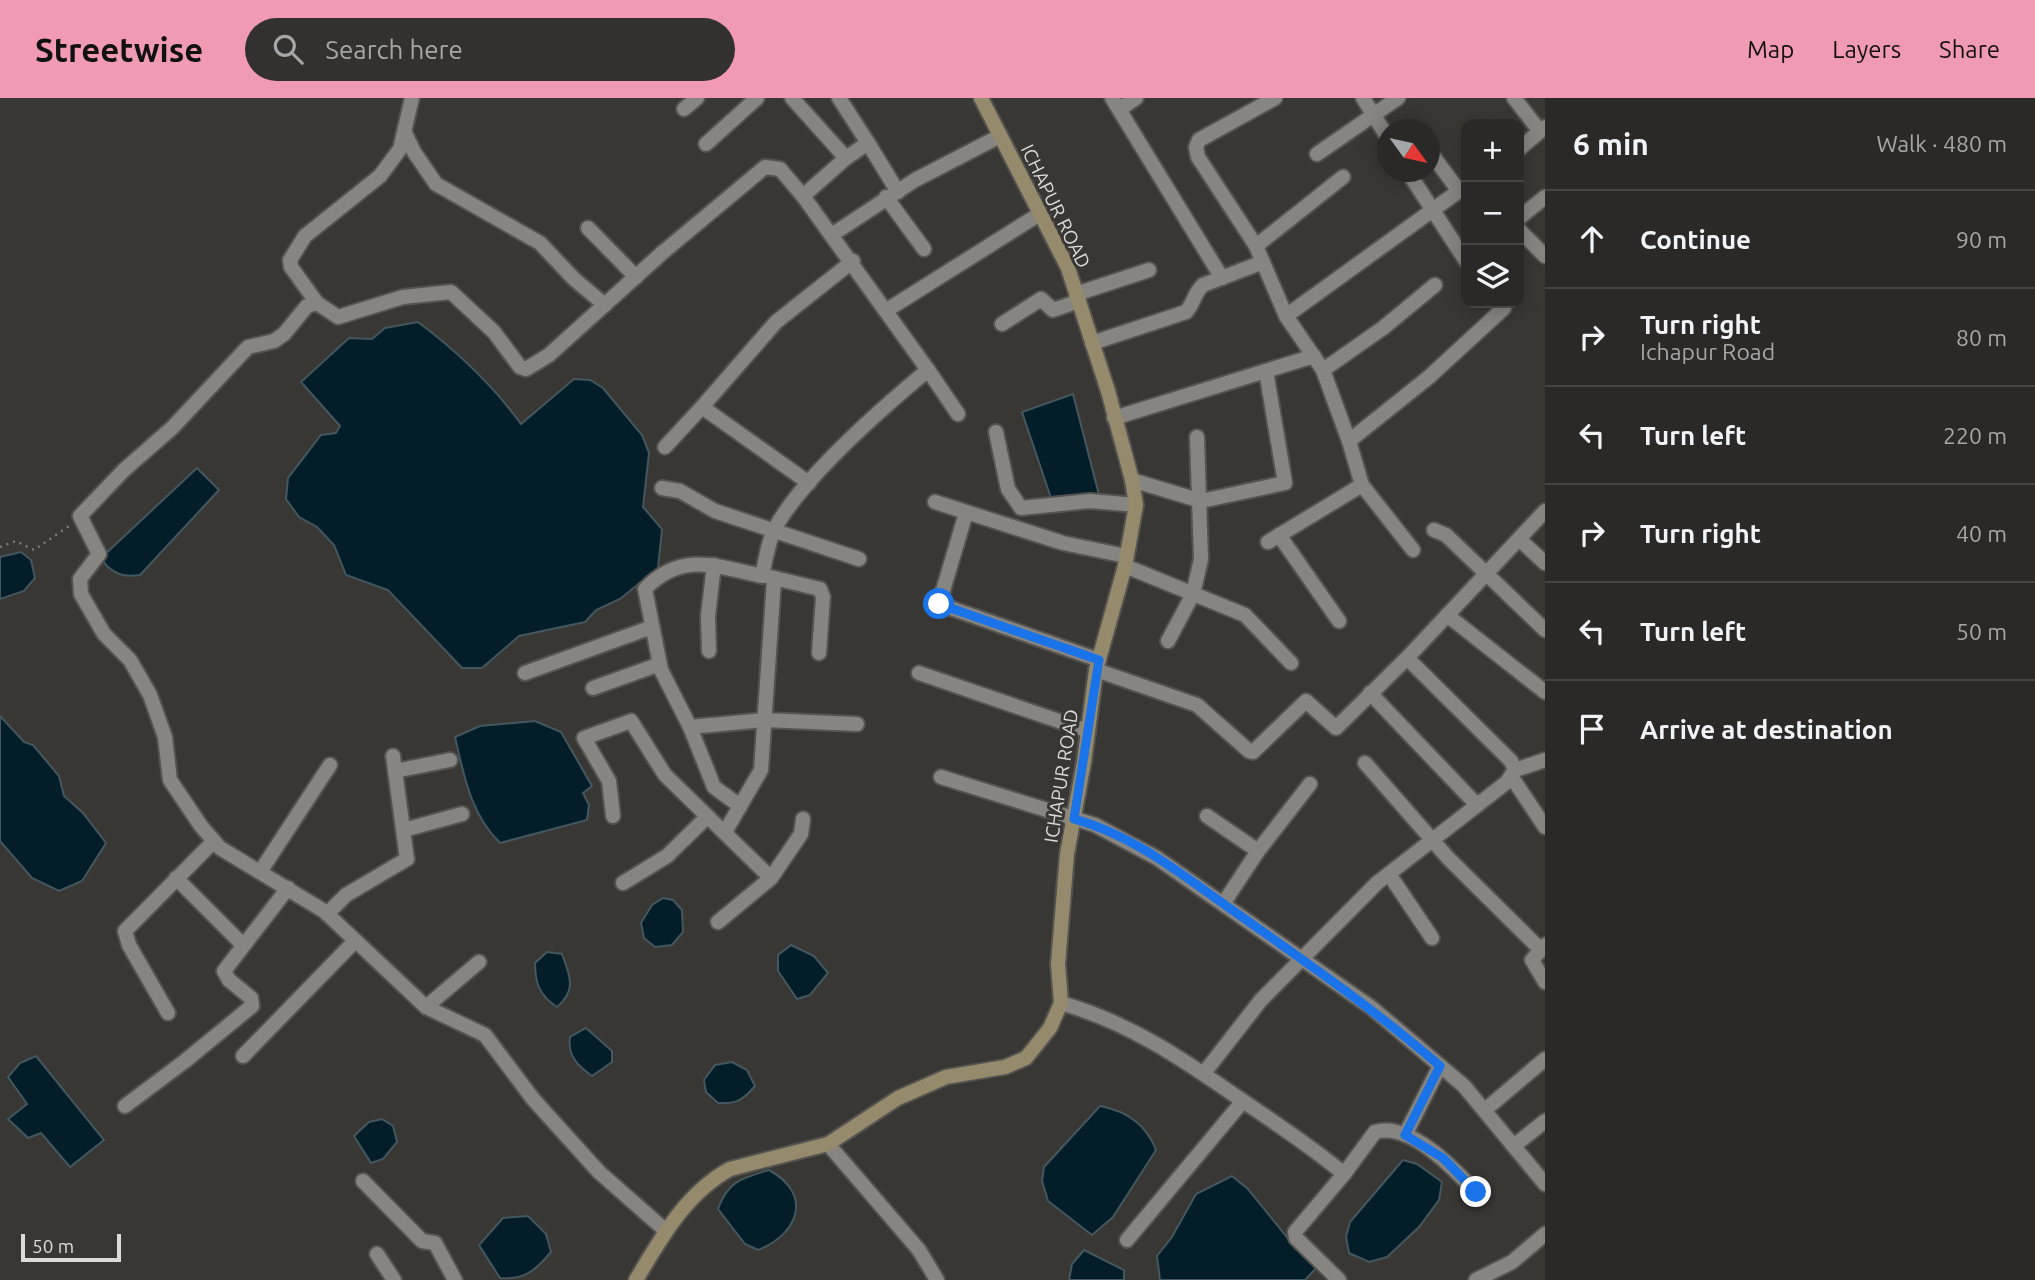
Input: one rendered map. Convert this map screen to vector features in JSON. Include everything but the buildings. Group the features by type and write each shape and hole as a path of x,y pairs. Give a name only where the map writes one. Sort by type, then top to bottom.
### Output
{"street":[{"path":"317,303 291,267 290,260 305,236 380,176 400,149 412,98"},
{"path":"684,109 697,98"},
{"path":"706,144 757,98"},
{"path":"792,98 846,158"},
{"path":"839,98 868,143 892,195 924,249"},
{"name":"ICHAPUR ROAD","path":"981,98 1038,215 1068,268 1132,480 1136,505 1125,561 1098,665 1068,854 1058,964 1061,1003"},
{"path":"1136,98 1116,103 1222,278"},
{"path":"1275,98 1199,140 1196,147 1198,157 1256,246 1286,316 1322,370 1349,441 1362,485 1413,550"},
{"path":"1363,98 1377,121"},
{"path":"1317,153 1398,98"},
{"path":"1514,98 1542,128 1537,136 1524,145"},
{"path":"405,133 414,152 436,184 540,243 574,279 605,305"},
{"path":"833,234 892,195 1000,136"},
{"path":"803,196 846,158 868,143"},
{"path":"1440,163 1461,186"},
{"path":"666,1231 599,1172 533,1099 485,1035 426,1007 327,914 220,849 176,792 170,780 165,737 150,695 130,660 104,634 81,594 80,579 99,554 80,517 124,470 172,428 248,347 274,341 284,334 307,306 317,303 326,306 338,317 403,297 451,292 494,332 516,364 526,369 550,355 636,277 765,167 780,169 833,234 958,414"},
{"path":"1256,246 1343,177"},
{"path":"1414,182 1461,255"},
{"path":"1286,316 1461,189"},
{"path":"1524,215 1545,197"},
{"path":"887,310 1038,215"},
{"path":"588,228 636,277"},
{"path":"1524,235 1545,256"},
{"path":"665,447 776,322 853,261"},
{"path":"1092,344 1186,312 1193,304 1196,291 1263,262"},
{"path":"1002,324 1041,299 1054,310 1077,297 1149,270"},
{"path":"1322,370 1383,328 1435,285"},
{"path":"1349,441 1429,377 1504,308"},
{"path":"1114,418 1314,356"},
{"path":"725,832 761,770 765,720 768,578 773,531 809,483 888,403 928,370"},
{"path":"1132,480 1201,501 1285,483 1266,371"},
{"path":"702,407 809,483"},
{"path":"996,432 1008,489 1021,508 1090,501 1136,505"},
{"path":"1168,641 1193,594 1201,559 1197,437"},
{"path":"1339,621 1274,539 1362,485"},
{"path":"662,488 680,491 715,511 859,559"},
{"path":"935,502 1125,561 1193,594 1245,615 1291,663"},
{"path":"966,513 939,604 1197,705 1253,752 1306,701 1336,728 1408,658 1545,511"},
{"path":"1434,530 1446,536 1545,630"},
{"path":"1518,539 1545,563"},
{"path":"740,806 715,786 660,664 645,589 660,574 689,564 714,565 820,589 823,597 819,653"},
{"path":"709,651 708,616 714,565"},
{"path":"1447,615 1545,692"},
{"path":"525,673 652,627"},
{"path":"1408,658 1511,761 1513,773 1545,827"},
{"path":"593,688 660,664"},
{"path":"919,673 1088,731"},
{"path":"1370,693 1477,805"},
{"path":"690,727 765,720 857,724"},
{"path":"613,816 609,781 584,738 631,721 664,775 771,878"},
{"path":"327,914 346,895 405,862 407,851 394,764 450,760"},
{"path":"1204,1073 1261,1000 1389,874 1513,773 1545,760"},
{"path":"1365,763 1433,840 1543,947 1532,960 1545,982"},
{"path":"260,872 330,765"},
{"path":"941,777 1095,825 1157,858 1372,1008 1486,1109 1545,1184"},
{"path":"1223,904 1258,851 1310,784"},
{"path":"404,830 462,814"},
{"path":"1208,816 1258,851"},
{"path":"623,883 667,856 707,817"},
{"path":"718,922 771,878 801,834 803,820"},
{"path":"168,1013 125,936 132,922 214,841"},
{"path":"1389,874 1432,938"},
{"path":"176,878 243,945"},
{"path":"125,1106 185,1062 252,1006 250,998 229,980 224,971 288,888"},
{"path":"243,1056 355,941"},
{"path":"426,1007 479,962"},
{"path":"636,1280 666,1231 697,1192 730,1169 828,1144 898,1098 946,1077 1004,1067 1026,1058 1050,1028 1061,1003 1105,1016 1173,1052 1317,1151 1344,1174"},
{"path":"1486,1109 1545,1059"},
{"path":"1405,1135 1440,1066"},
{"path":"1126,1240 1242,1101"},
{"path":"1515,1145 1545,1121"},
{"path":"1339,1280 1296,1238 1295,1232 1375,1132 1383,1129 1405,1135 1443,1158 1476,1192"},
{"path":"828,1144 919,1250 937,1280"},
{"path":"363,1181 422,1241 435,1243 454,1280"},
{"path":"1476,1280 1512,1262 1545,1234"},
{"path":"377,1254 394,1280"}],"path":[{"path":"0,547 16,541 34,550 80,517"}],"water":[{"path":"418,322 474,369 521,424 574,379 590,380 603,388 642,435 649,453 643,507 662,529 658,568 620,599 596,610 585,622 519,636 482,668 462,668 388,590 346,575 334,545 317,527 299,517 286,499 288,478 321,435 336,433 340,426 301,382 349,338 372,339 385,328"},
{"path":"1073,394 1099,495 1052,501 1022,412"},
{"path":"197,468 219,490 140,575 123,575 108,567 101,558"},
{"path":"21,552 31,560 35,578 24,591 0,599 0,557"},
{"path":"0,716 24,742 33,745 59,776 64,796 83,813 106,843 82,881 59,891 32,878 0,841"},
{"path":"535,721 561,732 592,786 583,793 589,805 587,820 500,843 475,807 455,737 480,726"},
{"path":"663,898 673,900 682,910 683,932 672,945 655,947 644,938 641,923 652,905"},
{"path":"791,945 814,956 828,973 810,995 797,999 778,971 778,955"},
{"path":"547,952 562,954 569,976 567,995 557,1007 543,994 536,977 535,963"},
{"path":"586,1028 612,1051 612,1062 592,1076 578,1064 570,1050 570,1037"},
{"path":"36,1056 104,1140 70,1167 41,1133 28,1138 8,1119 27,1104 8,1077 20,1063"},
{"path":"732,1062 747,1070 755,1086 739,1100 718,1103 706,1092 704,1080 715,1065"},
{"path":"1100,1106 1119,1111 1134,1120 1147,1133 1156,1150 1113,1217 1092,1235 1048,1201 1042,1181 1044,1167"},
{"path":"382,1119 393,1126 397,1142 383,1159 371,1163 354,1136 369,1122"},
{"path":"1403,1160 1417,1164 1442,1182 1439,1200 1419,1227 1387,1257 1369,1262 1349,1253 1346,1237 1350,1222"},
{"path":"769,1170 792,1190 796,1202 795,1213 783,1234 758,1250 745,1244 718,1209 731,1186"},
{"path":"1232,1176 1248,1189 1298,1251 1307,1250 1319,1265 1305,1280 1160,1280 1157,1256 1172,1237 1196,1194"},
{"path":"528,1216 546,1234 551,1252 529,1273 500,1278 479,1245 503,1218"},
{"path":"1084,1250 1124,1270 1124,1280 1069,1280 1072,1264"}],"route":[{"path":"939,604 1099,660 1074,819 1095,825 1157,858 1372,1008 1440,1066 1405,1135 1443,1158 1476,1192"}]}
